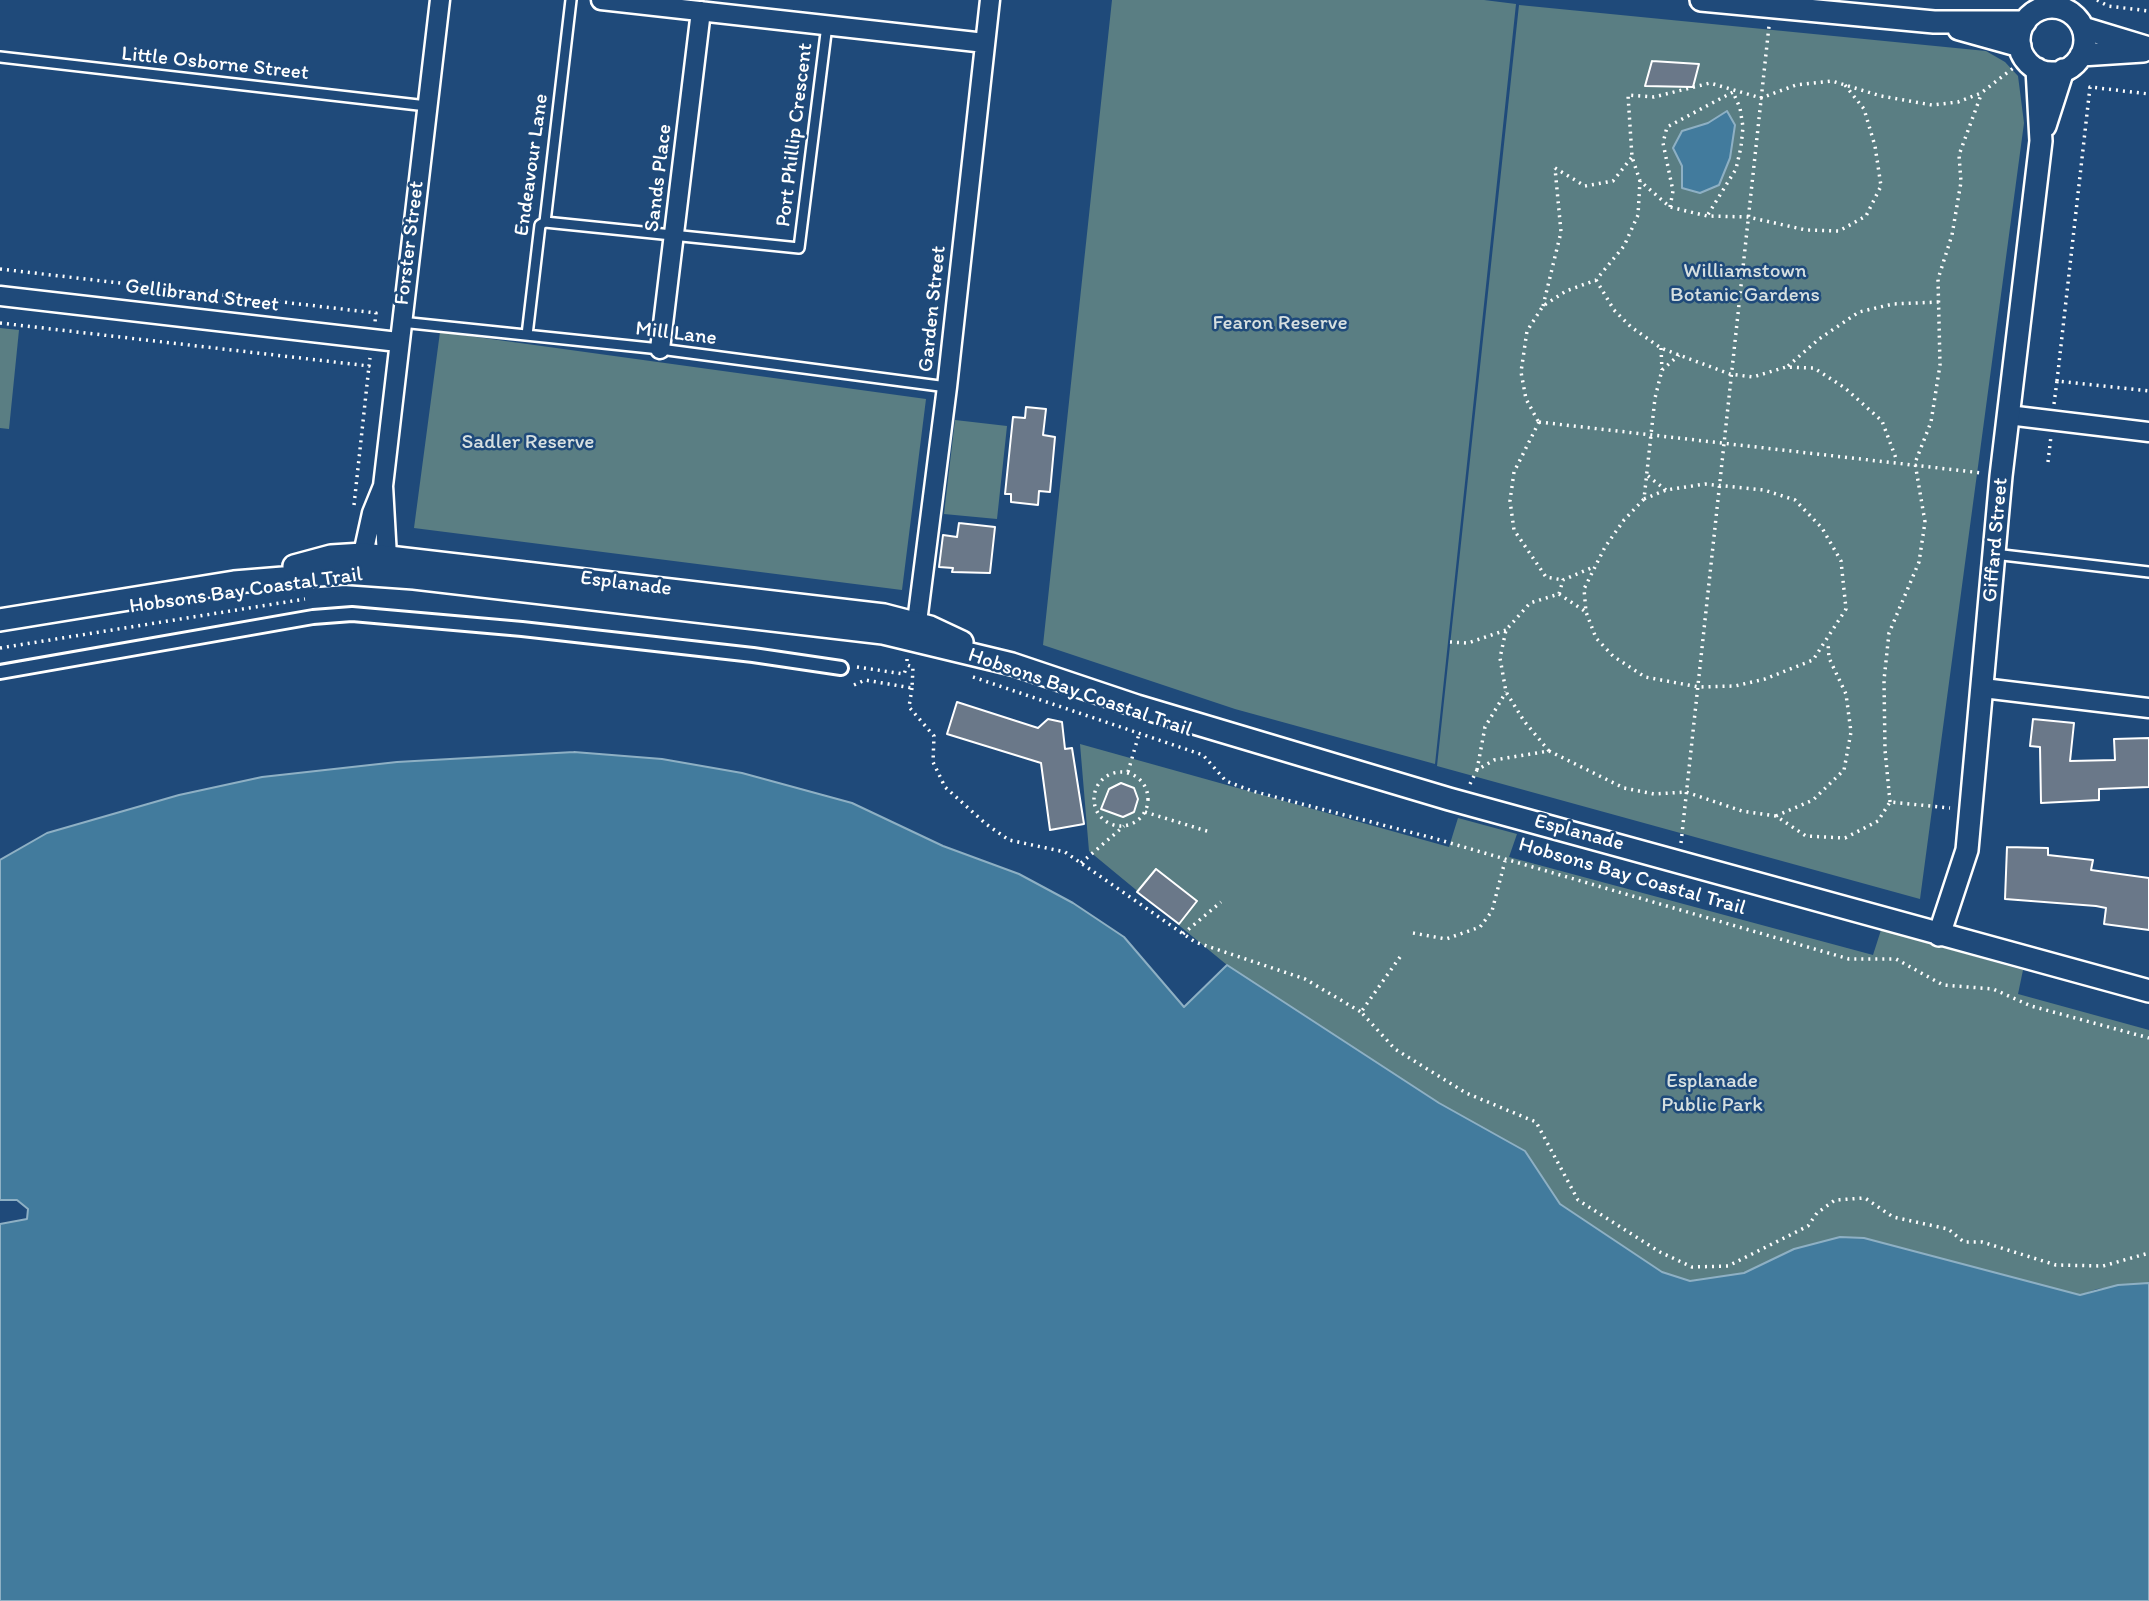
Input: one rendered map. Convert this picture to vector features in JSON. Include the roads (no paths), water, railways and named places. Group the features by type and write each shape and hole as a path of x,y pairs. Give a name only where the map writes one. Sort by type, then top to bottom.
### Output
{"street":[{"name":"Forster Street","path":"377,560 372,513 383,486 440,0"},
{"path":"601,0 985,43"},
{"name":"Garden Street","path":"915,644 990,0"},
{"path":"1701,0 1934,22 2025,22 2044,4 2074,14 2149,49"},
{"name":"Sands Place","path":"660,349 701,11"},
{"path":"2074,14 2081,55"},
{"path":"1934,22 2028,58 2055,72 2063,70 2081,55 2149,49"},
{"path":"2025,22 2028,58"},
{"name":"Giffard Street","path":"2028,58 2040,141"},
{"name":"Giffard Street","path":"1939,935 1964,866 1983,688 2001,476 2040,141 2063,70"},
{"name":"Gellibrand Street","path":"0,296 398,342"},
{"path":"2008,415 2149,432"},
{"name":"Esplanade","path":"0,620 234,582 331,556 866,612 915,644 1012,664 1150,710 1461,802 2149,991"},
{"name":"Hobsons Bay Coastal Trail","path":"0,672 313,617 352,614 617,640 841,668"},
{"path":"1983,688 2149,708"}],"lane":[{"name":"Endeavour Lane","path":"527,335 540,225 545,222 571,0"},
{"name":"Port Phillip Crescent","path":"545,222 799,248 827,25"},
{"name":"Little Osborne Street","path":"0,57 427,106"},
{"name":"Mill Lane","path":"401,322 660,349 947,387"},
{"path":"1994,554 2149,572"}],"water":[{"path":"1727,111 1735,125 1730,158 1719,185 1700,193 1682,188 1682,166 1673,148 1682,131 1708,123"},
{"path":"574,752 662,759 742,773 852,803 943,846 1019,874 1073,903 1124,937 1184,1007 1227,965 1439,1103 1525,1151 1560,1204 1662,1272 1690,1281 1744,1273 1794,1249 1840,1237 1864,1238 2080,1295 2118,1285 2149,1283 2149,1601 0,1601 0,1224 27,1219 28,1209 17,1200 0,1200 0,860 47,833 179,795 262,777 397,762"}],"park label":[{"name":"Williamstown Botanic Gardens","path":"1745,284"},
{"name":"Fearon Reserve","path":"1280,324"},
{"name":"Sadler Reserve","path":"528,443"},
{"name":"Esplanade Public Park","path":"1712,1094"}]}
